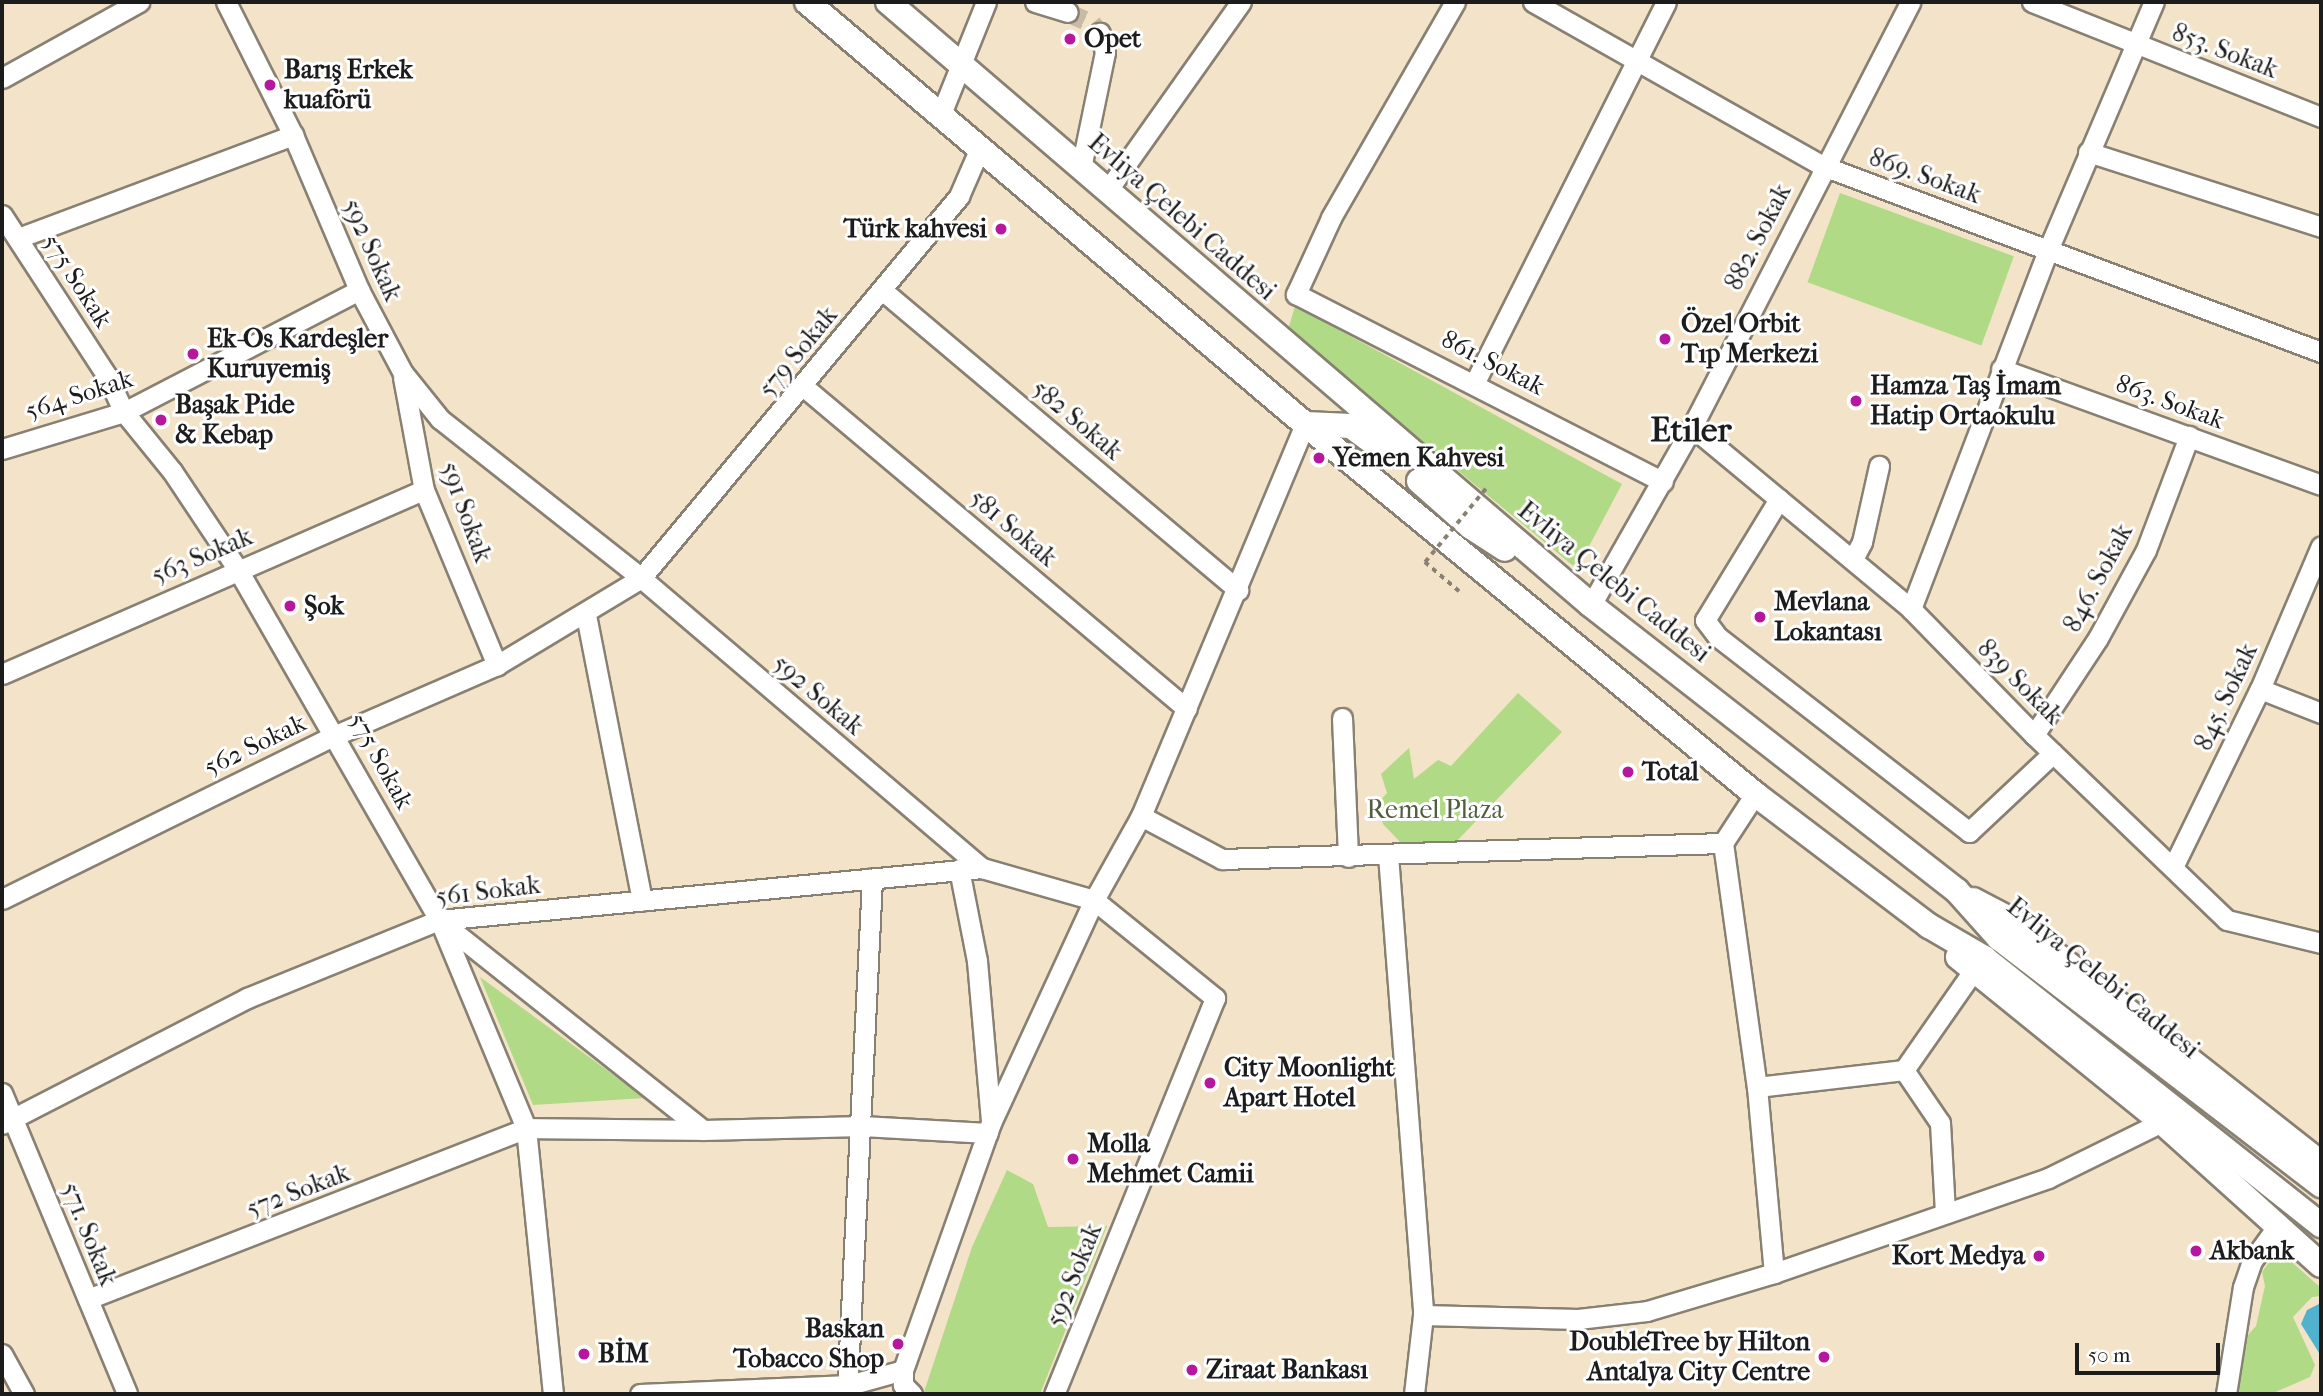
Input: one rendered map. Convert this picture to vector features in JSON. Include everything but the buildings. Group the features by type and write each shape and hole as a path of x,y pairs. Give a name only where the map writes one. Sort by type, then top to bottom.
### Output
{"main road":[{"path":"807,2 1305,424 1755,794 1928,926 1984,958 2321,1225"},
{"name":"Evliya Çelebi Caddesi","path":"888,2 964,62 1107,191 1591,605 1957,891 1999,938 2321,1167"},
{"path":"1305,424 1351,426 1471,527 1591,605"},
{"path":"1928,926 1973,971 2161,1122 2279,1224 2321,1265"}],"street":[{"path":"2,78 139,2"},
{"name":"592 Sokak","path":"226,2 293,135 359,290 403,373 440,419 641,578 982,867 1094,900 1215,998 1054,1394"},
{"path":"941,114 986,2"},
{"path":"1035,2 1070,6"},
{"name":"861. Sokak","path":"1455,2 1331,218 1296,294 1475,382 1663,482"},
{"name":"869. Sokak","path":"1533,2 1823,166 2321,352"},
{"path":"1475,382 1666,2"},
{"name":"882. Sokak","path":"1591,605 1692,428 1823,166 1910,2"},
{"name":"853. Sokak","path":"2032,2 2321,117"},
{"path":"1911,609 2048,250 2154,2"},
{"path":"1107,191 1239,3"},
{"path":"1081,167 1105,52 1101,33"},
{"path":"18,238 293,135"},
{"name":"579 Sokak","path":"641,578 804,387 958,196 980,148"},
{"path":"2088,152 2321,227"},
{"name":"575 Sokak","path":"2,215 107,376 124,412 172,471 238,570 336,735 439,920 703,1130"},
{"name":"564 Sokak","path":"2,449 124,412 359,290"},
{"name":"582 Sokak","path":"882,290 1238,590"},
{"name":"863. Sokak","path":"2001,369 2321,485"},
{"name":"591 Sokak","path":"403,373 424,490 497,664"},
{"name":"581 Sokak","path":"804,387 1187,709"},
{"path":"912,1394 904,1385 903,1370 990,1128 1094,900 1141,816 1238,590 1305,424"},
{"name":"839 Sokak","path":"1692,428 1911,609 2034,735 2227,920 2321,943"},
{"name":"846. Sokak","path":"2034,735 2098,638 2147,550 2189,436"},
{"path":"1853,559 1863,542 1879,466"},
{"name":"563 Sokak","path":"2,674 424,490"},
{"path":"1780,499 1705,620 1718,637 1969,832 2053,753"},
{"name":"845. Sokak","path":"2173,867 2260,689 2321,546"},
{"name":"562 Sokak","path":"2,899 336,735 497,664 586,615 641,578"},
{"path":"586,615 642,901"},
{"path":"2260,689 2321,713"},
{"path":"1342,718 1348,857"},
{"path":"1755,794 1723,843 1757,1087 1774,1273"},
{"path":"1141,816 1222,859 1723,843"},
{"path":"1388,855 1423,1315 1414,1394"},
{"name":"561 Sokak","path":"8,1121 247,998 439,920 982,867"},
{"path":"959,869 977,961 990,1128"},
{"path":"848,1390 872,879"},
{"path":"439,920 526,1128 552,1394"},
{"path":"1757,1087 1904,1070 1973,971"},
{"path":"1904,1070 1940,1123 1945,1212"},
{"name":"571. Sokak","path":"2,1093 8,1121 127,1394"},
{"path":"1423,1315 1587,1318 1647,1311 1774,1273 2048,1178 2161,1122"},
{"path":"526,1128 990,1128"},
{"name":"572 Sokak","path":"88,1300 526,1128"},
{"path":"2226,1394 2243,1287 2252,1261 2279,1224"},
{"path":"2,1354 24,1394"},
{"path":"640,1394 848,1390 903,1370"}],"path":[{"path":"1459,591 1425,562 1488,487"}],"green space":[{"path":"1840,193 2014,256 1981,346 1808,282"},
{"path":"1295,306 1622,484 1577,569 1288,330"},
{"name":"Remel Plaza","path":"1518,693 1562,732 1452,846 1403,845 1383,824 1377,804 1387,793 1381,774 1409,748 1414,779 1438,760 1451,766"},
{"path":"480,977 645,1098 533,1105"},
{"path":"1007,1170 1033,1184 1048,1227 1107,1226 1040,1394 929,1394 924,1392 972,1247"},
{"path":"2278,1250 2321,1288 2321,1296 2312,1297 2293,1317 2315,1365 2310,1377 2271,1394 2238,1394 2248,1335 2256,1326 2265,1286 2262,1272"}],"water":[{"path":"2321,1303 2321,1356 2301,1324 2307,1310"}],"tunnel":[{"path":"1067,12 1092,23 1100,33"}],"place":[{"name":"Opet","path":"1070,39"},
{"name":"Barış Erkek kuaförü","path":"270,85"},
{"name":"Türk kahvesi","path":"1001,229"},
{"name":"Özel Orbit Tıp Merkezi","path":"1665,339"},
{"name":"Ek-Os Kardeşler Kuruyemiş","path":"193,354"},
{"name":"Hamza Taş İmam Hatip Ortaokulu","path":"1856,401"},
{"name":"Başak Pide & Kebap","path":"161,420"},
{"name":"Yemen Kahvesi","path":"1319,458"},
{"name":"Şok","path":"290,606"},
{"name":"Mevlana Lokantası","path":"1760,617"},
{"name":"Total","path":"1628,772"},
{"name":"City Moonlight Apart Hotel","path":"1210,1083"},
{"name":"Molla Mehmet Camii","path":"1073,1159"},
{"name":"Akbank","path":"2196,1251"},
{"name":"Kort Medya","path":"2039,1256"},
{"name":"Baskan Tobacco Shop","path":"898,1344"},
{"name":"BİM","path":"584,1354"},
{"name":"DoubleTree by Hilton Antalya City Centre","path":"1824,1357"},
{"name":"Ziraat Bankası","path":"1192,1370"}],"district":[{"name":"Etiler","path":"1691,431"}]}
